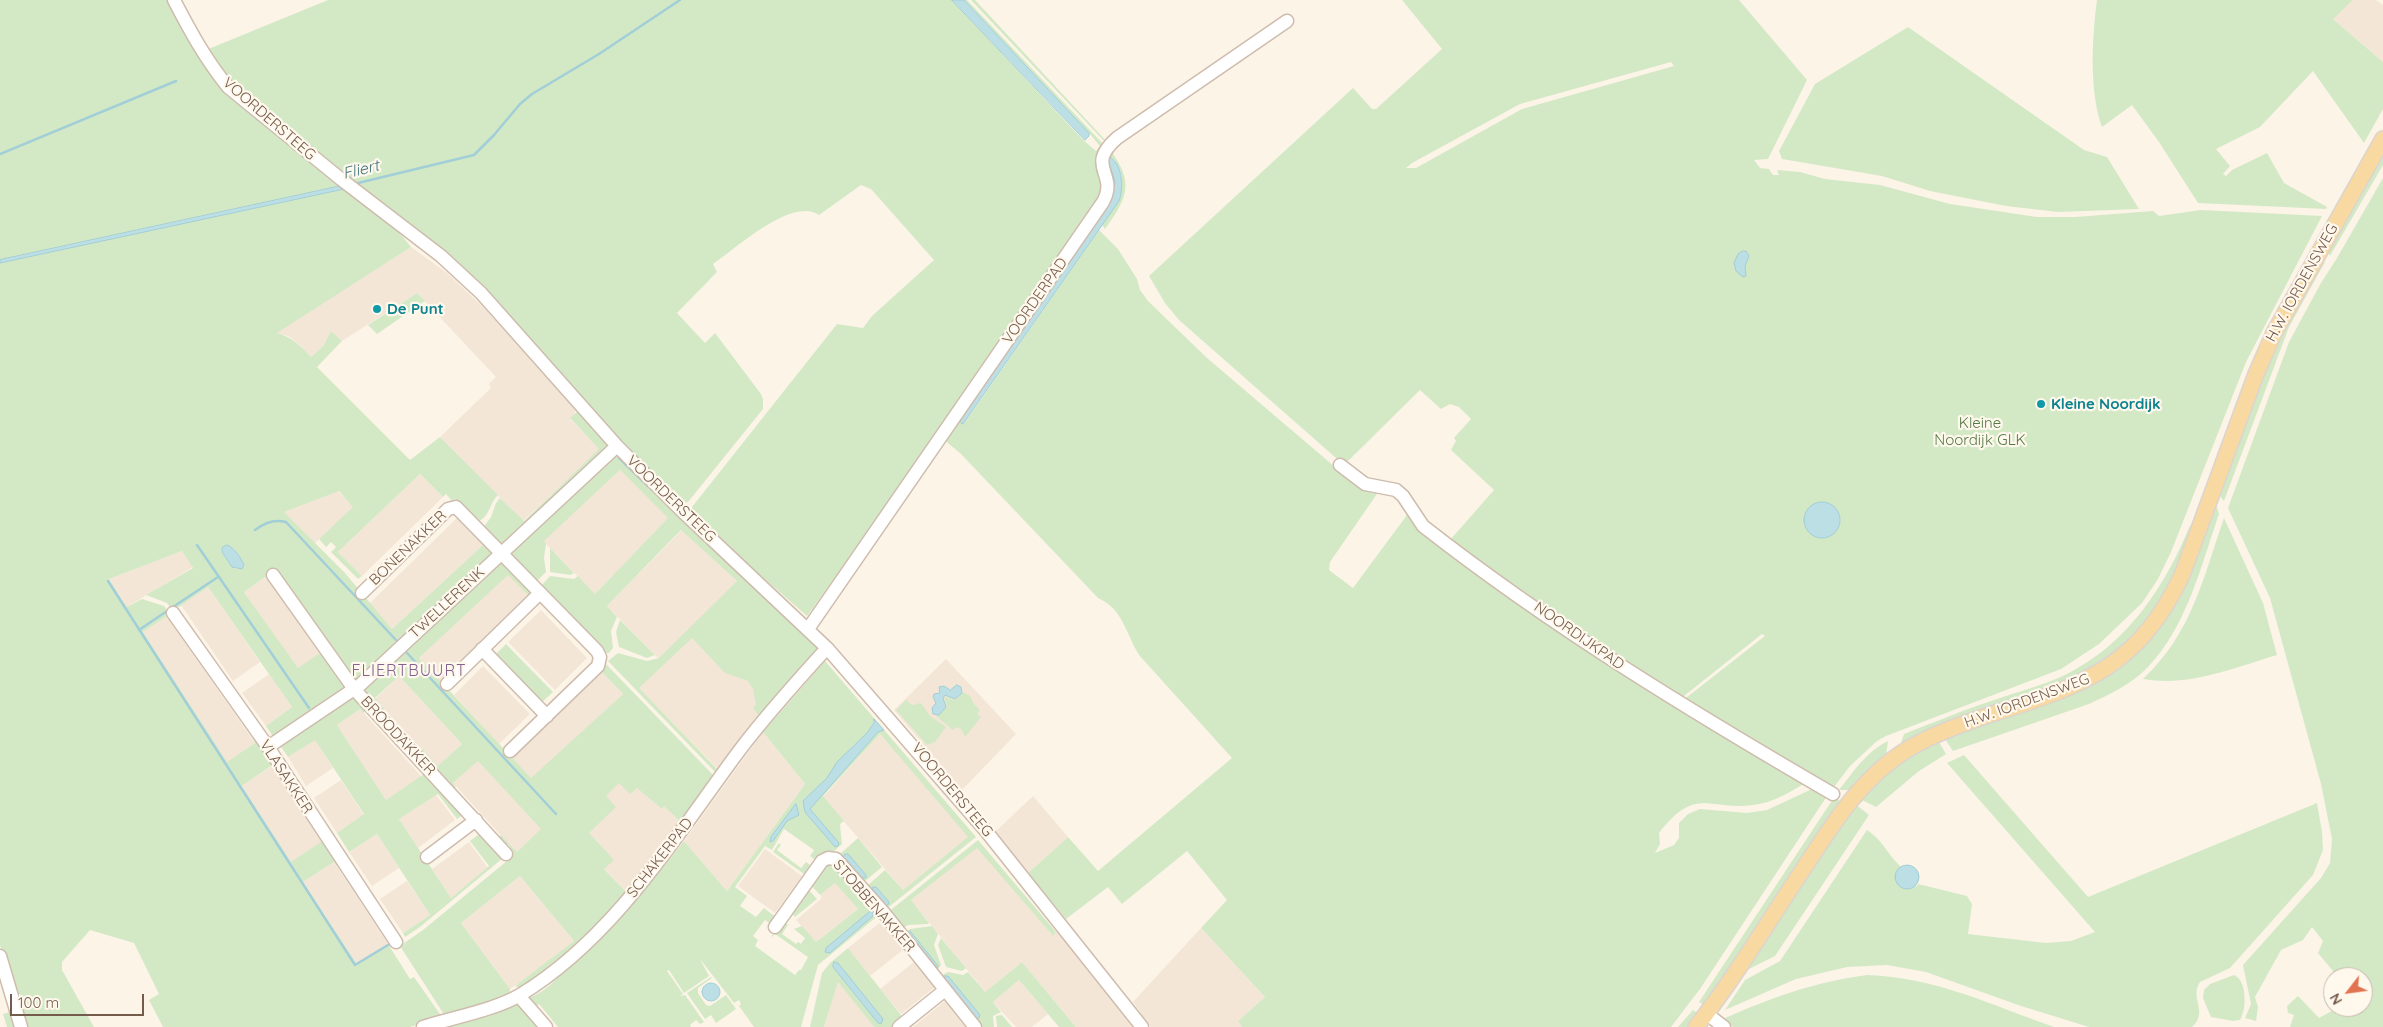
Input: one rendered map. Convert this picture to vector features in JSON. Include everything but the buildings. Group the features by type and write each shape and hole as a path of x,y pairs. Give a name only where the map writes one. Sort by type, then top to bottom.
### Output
{"main road":[{"name":"H.W. IORDENSWEG","path":"1696,1027 1836,820 1861,788 1882,768 1909,748 1940,733 2057,693 2090,679 2121,659 2152,626 2164,609 2182,575 2274,333 2383,139"}],"street":[{"name":"VOORDERSTEEG","path":"174,0 208,62 228,86 342,180 441,256 481,293 617,446 684,513 828,648 986,831 1142,1027"},
{"name":"VOORDERPAD","path":"808,629 1103,202 1108,185 1101,162 1105,149 1117,138 1287,21"},
{"name":"TWELLERENK","path":"268,747 354,689 617,446"},
{"name":"NOORDIJKPAD","path":"1340,465 1365,484 1396,490 1403,496 1423,526 1617,664 1834,794"},
{"name":"BONENAKKER","path":"362,593 453,507 460,509 597,651 600,659 597,668 510,751"},
{"name":"BROODAKKER","path":"273,575 354,689 506,854"},
{"path":"447,684 540,593"},
{"name":"VLASAKKER","path":"173,613 268,747 396,942"},
{"name":"SCHAKERPAD","path":"423,1027 519,996 564,962 647,878 740,750 828,648"},
{"path":"482,649 547,716"},
{"path":"427,857 476,820"},
{"name":"STOBBENAKKER","path":"775,927 822,861 828,858 835,858 884,913 974,1027"},
{"path":"0,956 3,977 21,1027"},
{"path":"899,1027 945,990"},
{"path":"519,996 546,1027"},
{"path":"1706,1014 1724,1027"}],"shaded area":[{"path":"2353,0 2376,0 2383,5 2383,62 2332,18"},
{"path":"411,247 447,273 481,305 575,409 575,414 570,419 600,449 523,521 440,437 491,388 489,384 496,377 417,293 342,341 331,331 323,346 311,357 288,336 276,333"},
{"path":"620,470 669,518 595,594 543,541"},
{"path":"420,474 443,497 362,576 338,552"},
{"path":"338,491 354,507 314,544 284,512"},
{"path":"459,516 485,543 392,629 369,604"},
{"path":"682,530 737,581 742,577 819,650 719,770 634,684 658,658 607,606"},
{"path":"182,551 193,567 127,607 109,579"},
{"path":"508,574 530,597 442,683 419,658"},
{"path":"266,577 320,653 298,669 244,592"},
{"path":"208,587 260,662 233,681 181,605"},
{"path":"541,610 587,658 555,690 508,642"},
{"path":"166,616 255,743 227,763 143,632"},
{"path":"946,659 1016,734 962,790 894,710"},
{"path":"483,666 530,714 499,744 454,695"},
{"path":"600,670 623,694 531,779 510,756"},
{"path":"269,674 292,707 266,726 242,693"},
{"path":"399,676 462,744 438,767 375,699"},
{"path":"360,709 422,777 386,800 337,725"},
{"path":"636,709 710,786 627,893 571,833"},
{"path":"763,732 805,784 727,891 684,841"},
{"path":"880,734 969,837 903,890 823,797"},
{"path":"315,739 333,768 306,786 288,757"},
{"path":"478,760 542,829 517,853 453,783"},
{"path":"272,766 322,843 291,863 242,786"},
{"path":"341,780 364,815 337,833 314,798"},
{"path":"436,795 455,820 418,848 399,819"},
{"path":"1033,796 1068,837 1028,873 995,832"},
{"path":"377,834 399,868 372,886 349,852"},
{"path":"469,842 488,868 451,898 432,869"},
{"path":"977,847 1052,935 1058,931 1134,1027 1076,1027 1022,962 985,992 911,900"},
{"path":"765,849 802,876 775,913 738,886"},
{"path":"334,862 388,944 357,964 303,882"},
{"path":"520,876 574,941 510,989 461,923"},
{"path":"407,881 430,915 403,933 380,899"},
{"path":"835,882 858,909 816,942 796,920 822,898 820,895"},
{"path":"882,921 904,949 870,976 848,948"},
{"path":"1201,928 1265,997 1238,1021 1242,1027 1151,1027 1133,1002"},
{"path":"914,962 935,987 901,1014 880,989"},
{"path":"1019,980 1048,1014 1032,1027 1016,1027 993,1002"},
{"path":"838,981 874,1027 824,1027"},
{"path":"945,1001 965,1027 913,1027"}],"green space":[{"path":"0,0 170,0 205,67 228,95 341,186 0,260"},
{"path":"328,0 952,0 1082,139 1096,151 1100,146 1089,133 964,0 967,0 1104,145 1104,190 927,451 807,616 692,515 692,507 837,324 863,328 872,316 934,260 871,189 861,185 819,215 808,211 779,218 749,237 713,264 717,272 677,313 705,343 715,333 761,394 763,409 688,502 680,503 633,455 514,323 229,81 206,50"},
{"path":"971,0 975,0 1108,143 1106,143"},
{"name":"Kleine Noordijk GLK","path":"1402,0 1739,0 1807,80 1768,159 1754,160 1760,168 1769,169 1773,175 1779,175 1777,170 1800,172 1825,179 1880,185 1950,204 2037,217 2075,217 2153,211 2159,216 2201,210 2322,216 2246,362 2171,552 2158,579 2142,603 2099,644 2061,669 1877,741 1850,766 1834,787 1682,701 1765,636 1762,634 1679,700 1450,540 1494,490 1451,450 1456,441 1454,438 1471,419 1459,407 1450,404 1441,409 1420,390 1344,465 1179,320 1165,303 1149,276 1353,88 1372,109 1376,109 1442,49","holes":["1671,62 1674,66 1522,109 1416,168 1406,168 1520,104"]},
{"path":"2097,0 2353,0 2333,19 2383,62 2383,109 2364,143 2313,71 2260,127 2216,149 2230,166 2223,174 2226,176 2232,170 2267,153 2284,183 2327,207 2326,209 2198,203 2159,142 2132,105 2102,127 2093,81 2093,47"},
{"path":"1908,27 2084,150 2107,157 2139,209 2058,212 2006,206 1930,191 1882,176 1782,159 1779,151 1815,84"},
{"path":"1109,148 1122,170 1125,189 1119,207 1105,229 1102,225 1116,201 1121,183 1118,166 1112,158 1108,164 1113,179 1113,189 1108,203 1103,163"},
{"path":"2383,151 2383,165 2330,256 2327,247"},
{"path":"2383,178 2383,1027 2290,1027 2294,1015 2288,1013 2287,1006 2298,996 2319,1018 2323,1016 2373,1017 2373,967 2330,967 2318,953 2323,941 2312,927 2303,940 2281,950 2255,997 2258,1007 2256,1021 2245,1018 2251,1004 2243,965 2321,878 2330,863 2332,839 2321,784 2270,598 2228,508 2289,342"},
{"path":"344,189 394,226 411,247 277,333 296,342 311,357 323,346 331,331 342,341 317,367 410,460 440,437 498,495 487,514 477,522 455,499 452,501 446,494 443,497 420,474 338,552 362,576 358,579 331,552 336,547 331,542 326,547 319,539 353,507 339,491 284,512 345,573 392,629 485,543 491,547 493,554 360,680 353,681 274,571 244,592 298,668 320,653 312,640 347,688 274,738 266,726 292,707 208,587 173,611 167,603 146,595 193,568 182,551 109,579 127,607 142,599 164,606 170,614 143,632 227,762 255,743 252,737 254,735 277,769 275,771 271,766 242,786 291,862 324,840 340,864 337,866 334,862 303,882 357,964 388,944 410,979 414,977 442,1017 410,1027 163,1027 149,1000 159,994 134,943 90,930 62,962 62,970 94,1027 25,1027 0,945 0,263","holes":["234,549 241,560 237,569 231,565 221,550"]},
{"path":"1091,224 964,424 1099,230 1118,249 1148,301 1207,358 1335,467 1379,491 1330,562 1329,570 1353,588 1407,515 1413,524 1807,782 1781,796 1760,804 1738,806 1703,803 1683,809 1659,833 1660,844 1655,853 1674,845 1679,838 1679,823 1688,814 1700,809 1747,813 1767,810 1814,788 1829,793 1700,989 1671,1027 1242,1027 1238,1021 1265,997 1201,928 1227,900 1187,851 1122,904 1108,887 1066,919 1028,873 1068,837 1098,871 1232,758 1139,655 1119,615 1098,598 961,454 942,438"},
{"path":"2318,262 2325,262 2289,327 2224,501 2219,495 2281,330"},
{"path":"417,293 425,301 377,334 368,325"},
{"path":"579,410 608,447 504,544 500,544 483,528 491,517 500,498 524,521 599,449 570,418"},
{"path":"615,455 618,455 744,574 742,577 819,650 761,718 753,708 756,705 753,689 748,681 725,673 692,638 639,688 719,771 718,775 608,661 618,653 647,661 659,658 737,581 681,530 607,606 617,617 611,631 613,648 609,653 604,653 541,586 550,576 574,579 578,576 595,594 668,518 620,470 544,541 546,544 544,558 546,572 537,581 511,556 511,552"},
{"path":"2216,504 2219,514 2199,574 2183,614 2162,651 2142,673 2120,688 2089,704 1953,751 1945,739 2089,686 2116,669 2139,651 2157,631 2172,609 2195,560"},
{"path":"2224,518 2263,603 2277,655 2211,675 2178,680 2160,681 2143,679 2160,661 2185,624 2202,583"},
{"path":"2191,523 2184,550 2167,590 2133,639 2095,669 1900,746 1904,734 1972,707 2035,687 2065,675 2108,647 2126,630 2157,590 2170,569"},
{"path":"550,548 574,573 570,575 550,572"},
{"path":"500,561 504,562 532,591 530,597 508,575 419,658 531,778 623,694 600,670 606,664 715,777 683,824 664,806 662,809 637,788 630,794 619,783 606,796 616,807 589,833 614,860 604,869 627,893 569,952 522,989 515,986 574,941 520,876 461,923 510,989 510,995 445,1016 400,946 423,930 513,856 508,844 505,846 497,838 501,835 517,852 541,829 478,761 453,783 456,787 453,790 426,761 428,758 423,753 420,755 418,753 422,749 438,766 462,744 399,676 375,698 385,710 381,712 368,697 366,686"},
{"path":"620,620 655,655 647,658 619,647 616,632"},
{"path":"506,644 553,692 540,704 494,656"},
{"path":"825,661 976,837 885,910 867,886 885,870 903,890 968,837 880,734 823,796 844,821 840,824 842,844 831,854 816,861 810,856 814,850 784,829 772,850 765,846 735,887 747,896 740,906 756,917 764,908 777,918 772,925 765,920 753,936 758,940 755,946 795,975 801,970 808,957 775,934 770,938 783,921 791,927 788,925 782,934 796,944 798,942 801,944 805,938 794,929 802,926 816,942 858,909 835,883 820,895 810,884 830,861 880,914 818,965 801,1027 754,1027 739,1006 741,1004 739,1000 734,1003 700,959 709,976 684,993 669,970 667,971 683,994 680,996 685,995 704,1022 700,1024 696,1020 690,1025 691,1027 558,1027 539,1004 534,1008 528,998 540,993 550,985 616,922 684,841 727,891 805,784 763,732"},
{"path":"963,692 970,696 980,710 977,714 981,717 965,737 961,729 957,727 953,730 936,716 947,707 944,696 955,700"},
{"path":"352,696 368,709 363,713 360,709 337,725 386,800 427,772 465,813 457,819 438,794 399,819 451,898 489,866 470,841 482,832 503,858 420,927 405,937 403,933 430,915 377,834 349,852 337,833 364,814 315,740 288,757 279,744"},
{"path":"906,700 912,705 921,703 930,716 946,727 935,742 927,745 896,710"},
{"path":"1888,741 1886,756 1850,790 1839,790 1873,750"},
{"path":"1939,742 1946,754 1919,771 1876,807 1860,799 1897,766"},
{"path":"1964,755 2088,897 2317,803 2323,850 2313,875 2230,968 2200,982 2196,994 2199,1016 2192,1027 2089,1027 2021,1006 1926,972 1887,965 1847,967 1796,979 1725,1010 1745,980 1780,961 1867,830 1877,838 1901,867 1895,880 1900,887 1917,886 1918,884 1967,896 1972,904 1968,934 2046,943 2071,941 2095,932 1947,763"},
{"path":"1835,796 1841,803 1707,1007 1699,1002"},
{"path":"1854,806 1859,807 1869,815 1775,956 1739,974"},
{"path":"858,838 882,867 864,882 839,858 840,854"},
{"path":"978,840 1056,932 1053,936 977,848 911,900 928,924 908,925 902,929 887,913"},
{"path":"779,843 781,845 777,850 801,868 806,862 810,865 804,874 773,852"},
{"path":"807,888 817,899 795,917 790,911"},
{"path":"932,926 938,934 934,945 941,965 936,972 905,933 910,929"},
{"path":"941,938 966,968 962,971 946,967 938,945"},
{"path":"848,948 904,1019 894,1027 874,1027 838,982 824,1027 810,1027 822,973 830,963"},
{"path":"1022,962 1076,1027 1059,1027 1019,980 993,1002 1001,1012 993,1016 994,1027 982,1027 940,976 948,972 963,975 968,972 985,992"},
{"path":"1867,975 1916,981 1939,987 1985,1001 2054,1027 1733,1027 1725,1018 1795,991"},
{"path":"2234,975 2241,983 2245,1002 2240,1020 2233,1021 2211,1017 2203,998 2204,990 2210,984"},
{"path":"711,977 698,988 698,993 706,1005 710,1006 726,995 736,1009 716,1023 711,1015 705,1019 687,993"},
{"path":"516,1004 520,1006 538,1027 445,1027"},
{"path":"1693,1010 1700,1015 1689,1027 1678,1027"},
{"path":"10,1012 15,1027 7,1027 3,1014"},
{"path":"1002,1015 1012,1027 997,1027 996,1016"}],"water":[{"path":"952,0 964,0 1089,133 1085,140"},
{"path":"1107,156 1116,163 1121,176 1121,196 1119,201 962,424 960,420 1111,199 1115,182"},
{"path":"341,186 344,189 0,263 0,260"},
{"path":"1746,251 1749,256 1745,266 1746,276 1743,277 1736,271 1734,263 1738,254"},
{"path":"1822,502 1834,508 1840,520 1834,532 1822,538 1810,532 1804,520 1810,508"},
{"path":"227,545 239,556 244,565 242,569 232,567 222,552 222,548"},
{"path":"957,685 961,687 962,693 955,699 945,695 943,698 946,707 939,715 933,714 932,708 936,703 933,697 934,694 940,693 939,687 944,686 950,690"},
{"path":"874,719 884,730 878,732 810,809 839,843 835,847 805,812 803,801 827,778 837,762 867,733 874,723"},
{"path":"796,804 799,815 787,821 773,841 770,842 771,837"},
{"path":"845,854 848,854 866,875 866,878 862,878 844,857"},
{"path":"1907,865 1916,868 1919,877 1916,886 1907,889 1898,886 1895,877 1898,868"},
{"path":"873,887 876,887 889,902 888,905 885,905 873,890"},
{"path":"873,911 873,916 830,953 825,952 826,948 869,912"},
{"path":"910,931 938,966 937,968 908,933"},
{"path":"834,962 838,963 883,1019 881,1024 878,1023 833,967"},
{"path":"944,976 948,976 980,1015 979,1018 976,1018 944,979"},
{"path":"707,983 715,983 720,988 718,999 707,1001 702,996 702,988"}],"waterway":[{"name":"Fliert","path":"354,184 474,155 520,104 532,94 599,54 680,0"},
{"path":"0,154 176,81"},
{"path":"619,458 648,486"},
{"path":"255,530 270,522 286,522 396,640"},
{"path":"197,545 309,708"},
{"path":"173,607 218,577"},
{"path":"108,581 355,965 388,945"},
{"path":"139,630 167,611"},
{"path":"407,653 556,814"}],"place":[{"name":"De Punt","path":"377,309"},
{"name":"Kleine Noordijk","path":"2041,404"}],"district":[{"name":"FLIERTBUURT","path":"409,671"}]}
